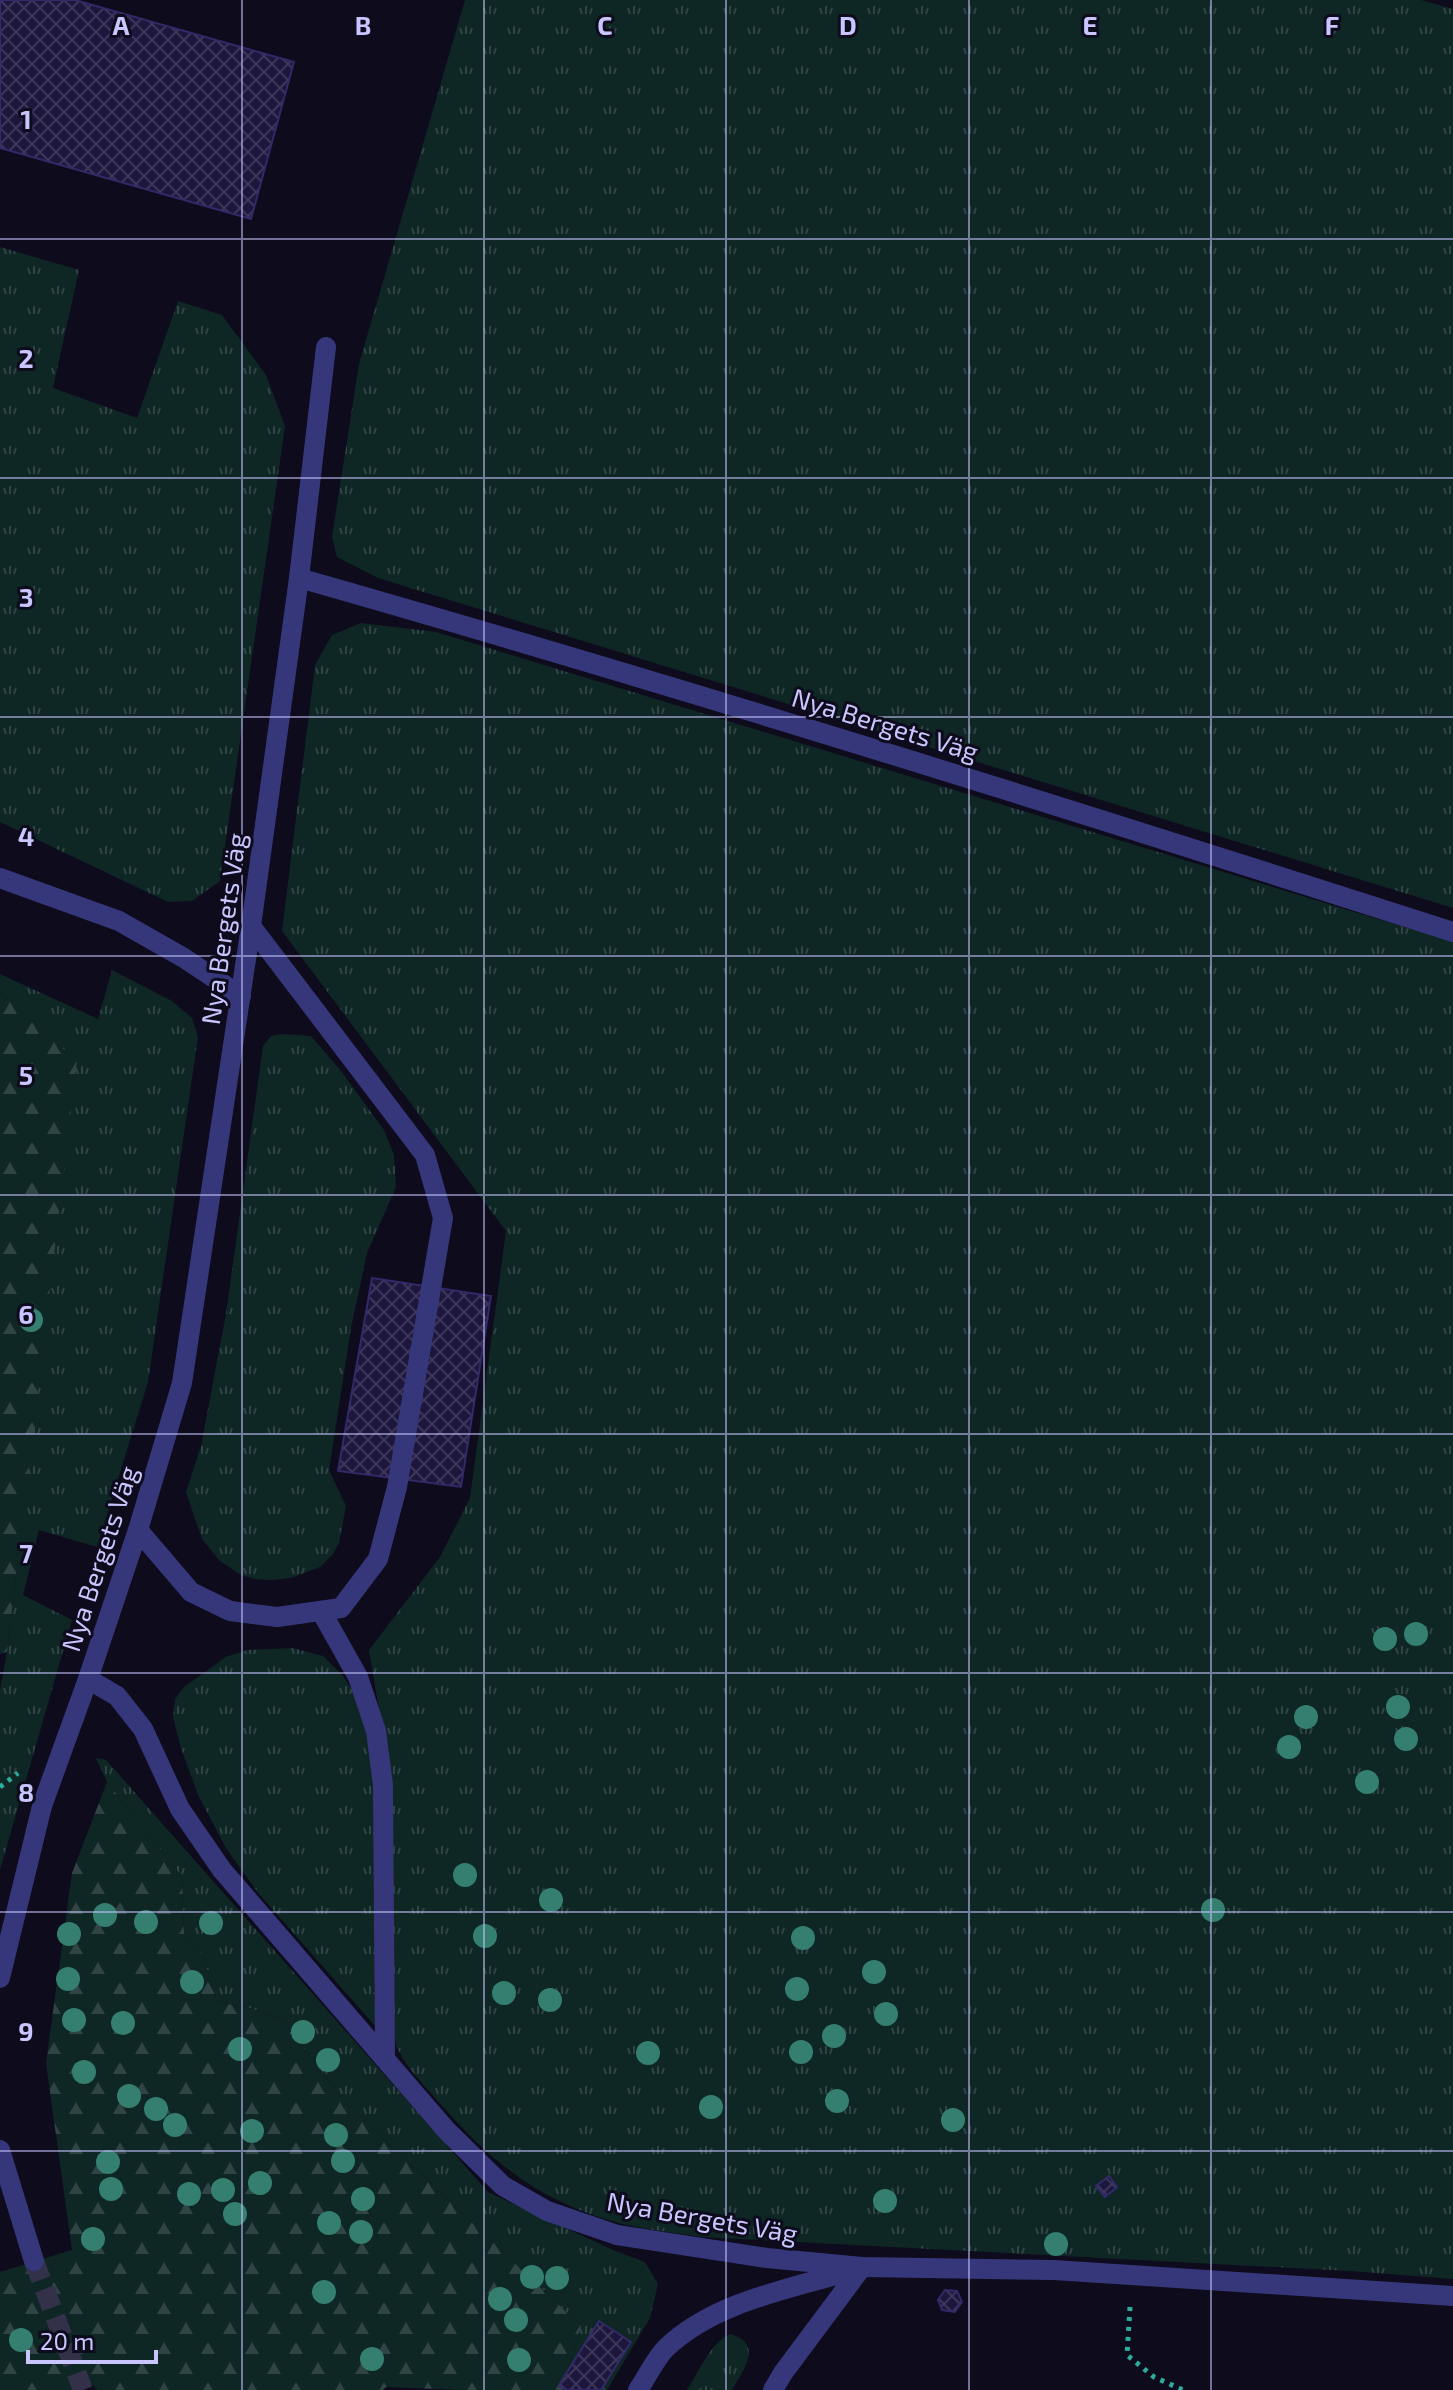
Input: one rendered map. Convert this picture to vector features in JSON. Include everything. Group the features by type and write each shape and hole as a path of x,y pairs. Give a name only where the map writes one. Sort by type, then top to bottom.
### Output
{"street":[{"name":"Nya Bergets Väg","path":"326,347 299,578 251,926 182,1383 138,1530 88,1679 117,1696 143,1729 180,1809 222,1870 447,2131 503,2186 547,2211 617,2235 767,2258 862,2267 1054,2270 1453,2296"},
{"name":"Nya Bergets Väg","path":"299,578 553,650 1453,932"},
{"path":"0,878 119,921 184,958 241,996"},
{"path":"138,1530 191,1592 230,1611 277,1617 341,1608 378,1559 397,1487 443,1218 425,1155 251,926"},
{"path":"321,1611 358,1677 376,1731 383,1785 385,2059"},
{"path":"0,1978 42,1806 88,1679"},
{"path":"0,2150 34,2261"},
{"path":"638,2390 665,2350 692,2328 738,2305 862,2267"},
{"path":"773,2390 862,2267"}],"path":[{"path":"1132,2275 1127,2355 1154,2377 1183,2390"}],"green space":[{"path":"465,0 1421,0 1453,9 1453,908 378,578 337,557 332,537 359,364"},
{"path":"0,247 79,270 53,388 137,418 178,301 222,315 266,375 285,426 220,881 192,901 168,902 0,822"},
{"path":"361,623 436,632 1453,942 1453,2279 702,2237 633,2226 596,2216 547,2195 505,2167 465,2131 403,2059 396,2046 394,2029 386,1751 369,1650 440,1557 470,1498 506,1231 282,931 315,665 332,635"},
{"path":"112,970 172,1001 192,1018 198,1037 148,1382 97,1547 39,1530 23,1595 72,1620 0,1870 0,1690 76,1062 0,992 0,974 98,1019"},
{"path":"0,992 77,1061 7,1652 0,1654"},
{"path":"271,1036 311,1036 341,1071 384,1130 394,1155 396,1187 367,1253 351,1328 329,1470 346,1506 339,1543 320,1567 291,1578 271,1580 241,1575 220,1561 202,1539 186,1492 201,1446 226,1314 263,1046"},
{"path":"292,1648 323,1656 343,1676 358,1699 374,1746 378,1936 374,1988 376,2027 259,1894 226,1848 198,1795 173,1717 175,1699 184,1687 226,1657 247,1650"},
{"path":"96,1758 106,1760 488,2192 645,2262 658,2284 650,2318 607,2390 562,2390 581,2326 345,2102 281,2019 250,2008 217,2002 201,1949 184,1935 182,1877 107,1782"},
{"path":"107,1782 182,1877 184,1935 201,1949 217,2002 250,2008 281,2019 345,2102 581,2326 562,2390 386,2387 383,2390 97,2390 87,2378 76,2390 0,2390 0,2272 72,2250 46,2063 72,1873"},
{"path":"730,2334 741,2338 749,2351 732,2390 687,2390 711,2351"}],"building":[{"path":"0,0 75,0 294,62 251,219 0,148"},
{"path":"372,1278 491,1296 461,1487 338,1471"},
{"path":"1109,2176 1117,2187 1105,2197 1096,2186"},
{"path":"945,2290 957,2291 962,2302 955,2312 942,2310 938,2300"},
{"path":"599,2321 631,2342 601,2390 566,2390 559,2385"}],"tunnel":[{"path":"34,2261 83,2390"}]}
